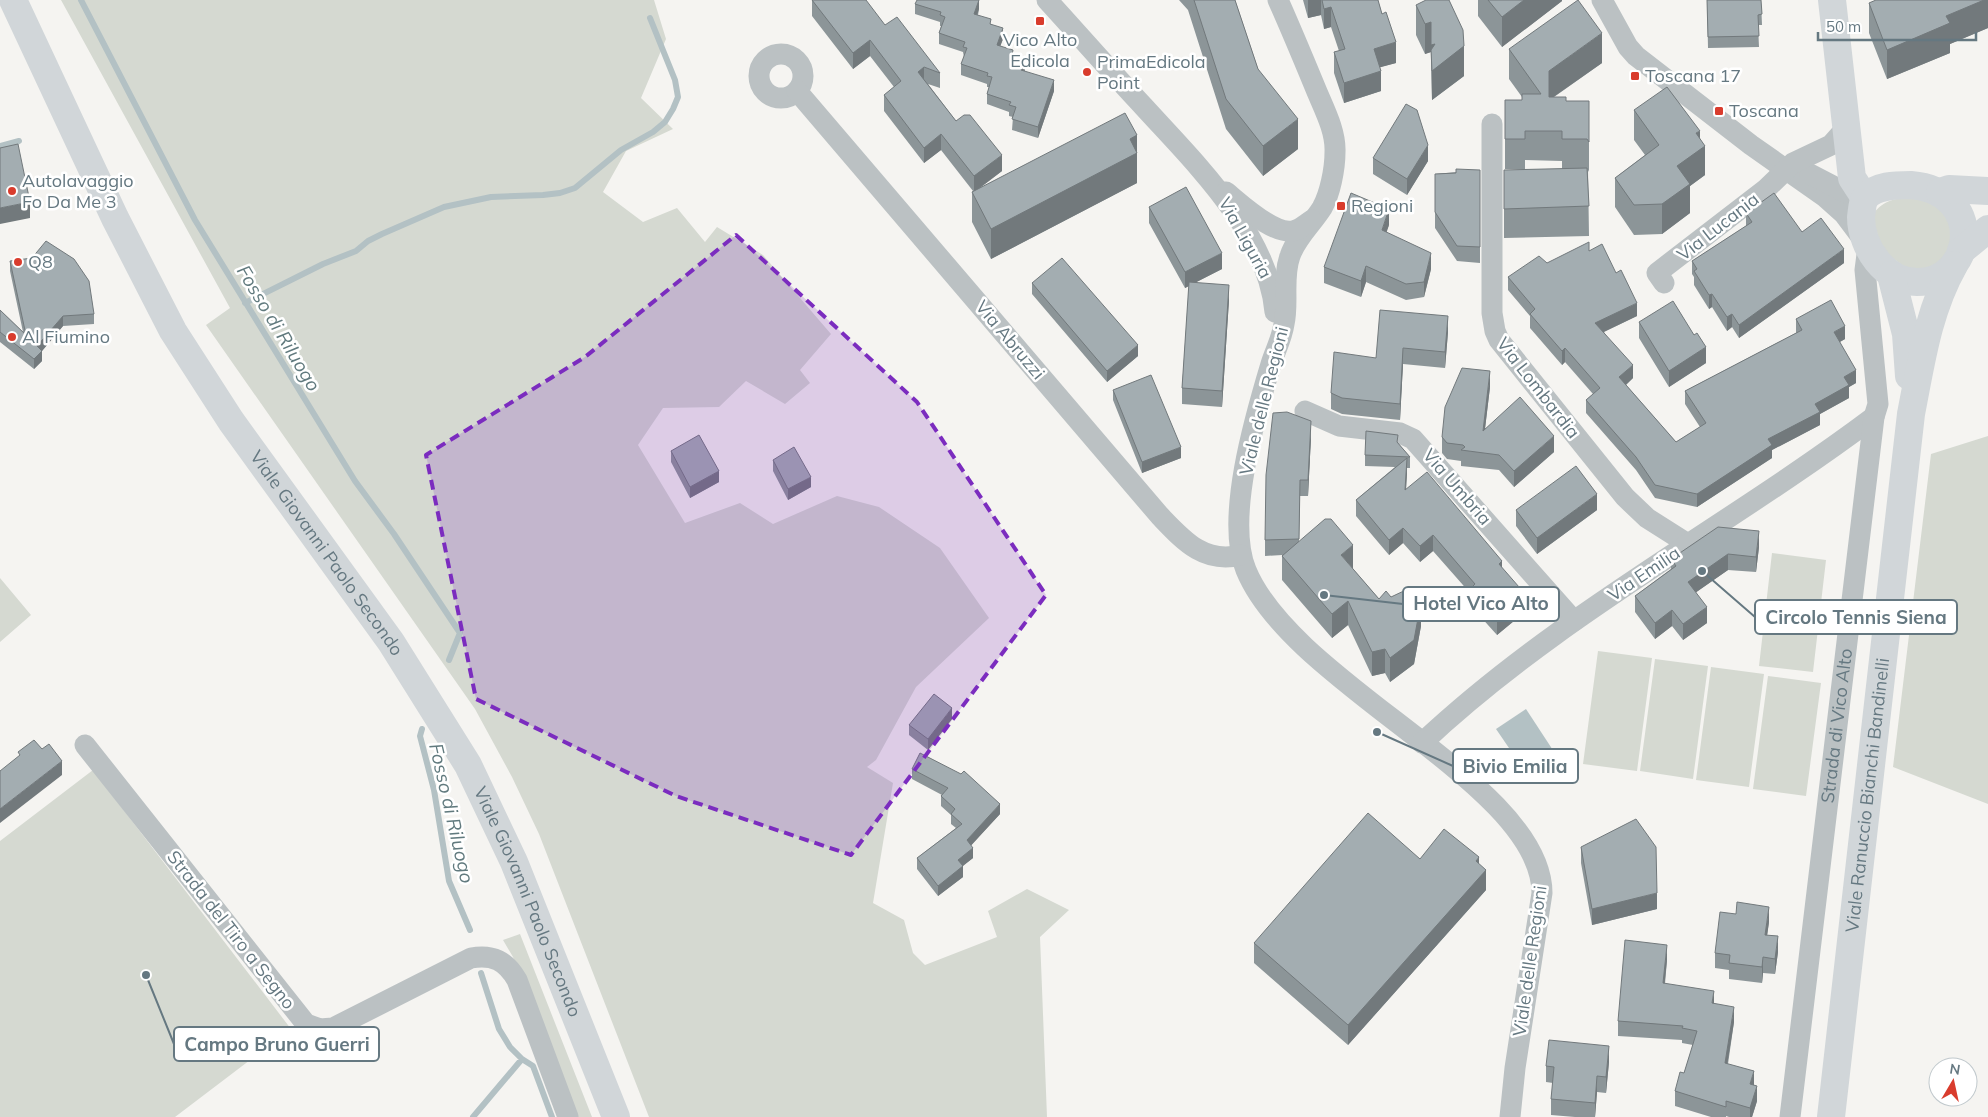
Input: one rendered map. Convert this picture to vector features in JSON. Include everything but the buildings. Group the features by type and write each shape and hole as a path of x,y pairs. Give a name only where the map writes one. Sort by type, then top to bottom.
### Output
{"street":[{"name":"Viale Giovanni Paolo Secondo","path":"13,0 119,225 173,331 242,436 391,642 468,765 514,862 616,1117"},
{"name":"Via Liguria","path":"1047,0 1212,181 1270,226 1280,230 1296,230 1314,219"},
{"name":"Viale delle Regioni","path":"1278,0 1324,110 1335,142 1335,159 1326,197 1289,257 1286,274 1285,321 1273,357 1246,463 1240,513 1241,555 1258,594 1294,636 1355,692 1463,775 1497,808 1527,845 1541,874 1540,914 1514,1073 1510,1117"},
{"path":"1602,0 1628,47 1636,56 1735,133 1832,202 1867,245"},
{"path":"1832,0 1852,178 1864,200"},
{"name":"Via Abruzzi","path":"797,91 1170,527 1207,554 1222,559 1241,555"},
{"name":"Via Lombardia","path":"1492,124 1492,313 1494,331 1499,340 1625,497 1647,518 1688,544"},
{"path":"1785,169 1800,157 1831,145 1847,127"},
{"path":"1847,127 1867,163 1892,186"},
{"path":"1785,169 1804,172 1823,179 1864,200"},
{"name":"Via Lucania","path":"1664,284 1657,274 1766,189 1785,169"},
{"name":"Via Liguria","path":"1212,181 1252,244 1268,276 1275,312 1273,357"},
{"path":"1864,200 1873,192 1892,186 1922,186 1940,192 1951,201 1963,225 1964,238 1958,258"},
{"path":"1940,192 1949,189 1988,191"},
{"name":"Strada di Vico Alto","path":"1790,1117 1874,416 1877,412 1878,399 1866,270 1867,245 1862,223 1864,200"},
{"path":"1891,275 1917,282 1930,280 1944,274 1988,229"},
{"name":"Strada di Vico Alto","path":"1867,245 1874,257 1891,275"},
{"name":"Viale Ranuccio Bianchi Bandinelli","path":"1831,1117 1911,414 1933,312 1943,285 1958,258"},
{"name":"Viale Ranuccio Bianchi Bandinelli","path":"1891,275 1906,334 1911,414"},
{"name":"Via Umbria","path":"1304,411 1339,426 1400,433 1413,439 1574,621"},
{"name":"Via Emilia","path":"1422,743 1470,701 1574,621 1874,416"},
{"name":"Strada del Tiro a Segno","path":"85,745 306,1024 320,1029 333,1028 465,961 483,956 493,958 506,965 517,980 568,1117"}],"highlighted area":[{"path":"736,235 917,402 1046,595 851,855 676,796 476,699 426,455 585,357"}],"shaded area":[{"path":"61,0 654,0 666,39 641,98 673,129 626,151 603,192 643,222 677,208 705,242 717,227 763,255 831,334 800,370 810,383 785,404 746,381 719,407 663,408 638,445 685,523 740,503 773,524 837,496 879,507 940,548 989,618 916,687 876,760 867,767 893,783 873,903 904,920 913,953 925,965 997,937 988,911 1027,889 1069,910 1040,937 1047,1117 649,1117 539,834 512,777 475,709 206,325 230,308"},
{"path":"1921,197 1952,214 1950,261 1914,274 1882,250 1872,216 1887,202 1899,198"},
{"path":"1988,436 1988,804 1893,767 1931,454"},
{"path":"1772,553 1826,560 1813,672 1759,666"},
{"path":"0,578 31,615 0,642"},
{"path":"1598,651 1652,658 1637,771 1583,764"},
{"path":"1655,659 1708,666 1693,779 1640,771"},
{"path":"1711,667 1764,674 1749,787 1696,780"},
{"path":"1768,676 1821,683 1806,796 1753,789"},
{"path":"1526,709 1562,764 1533,783 1496,729"},
{"path":"93,770 291,1029 175,1117 0,1117 0,841"},
{"path":"520,934 592,1117 577,1117 513,957 503,940"}],"waterway":[{"name":"Fosso di Riluogo","path":"81,0 195,220 355,481 394,534 460,633 449,660"},
{"path":"245,303 323,264 356,251 368,241 382,234 444,207 491,197 543,195 560,193 575,188 621,150 653,132 665,122 673,109 678,97 675,80 650,18"},
{"path":"0,146 19,141"},
{"name":"Fosso di Riluogo","path":"422,729 420,736 434,790 449,881 470,930"},
{"name":"Fosso di Riluogo","path":"481,973 499,1029 510,1047 522,1059 533,1066 552,1117"},
{"path":"473,1117 522,1059"}],"place":[{"name":"Vico Alto Edicola","path":"1040,21"},
{"name":"PrimaEdicola Point","path":"1087,72"},
{"name":"Toscana 17","path":"1635,76"},
{"name":"Toscana","path":"1719,111"},
{"name":"Autolavaggio Fo Da Me 3","path":"12,191"},
{"name":"Regioni","path":"1341,206"},
{"name":"Q8","path":"18,262"},
{"name":"Al Fiumino","path":"12,337"},
{"name":"Circolo Tennis Siena","path":"1702,571"},
{"name":"Hotel Vico Alto","path":"1324,595"},
{"name":"Bivio Emilia","path":"1377,732"},
{"name":"Campo Bruno Guerri","path":"146,975"}]}
